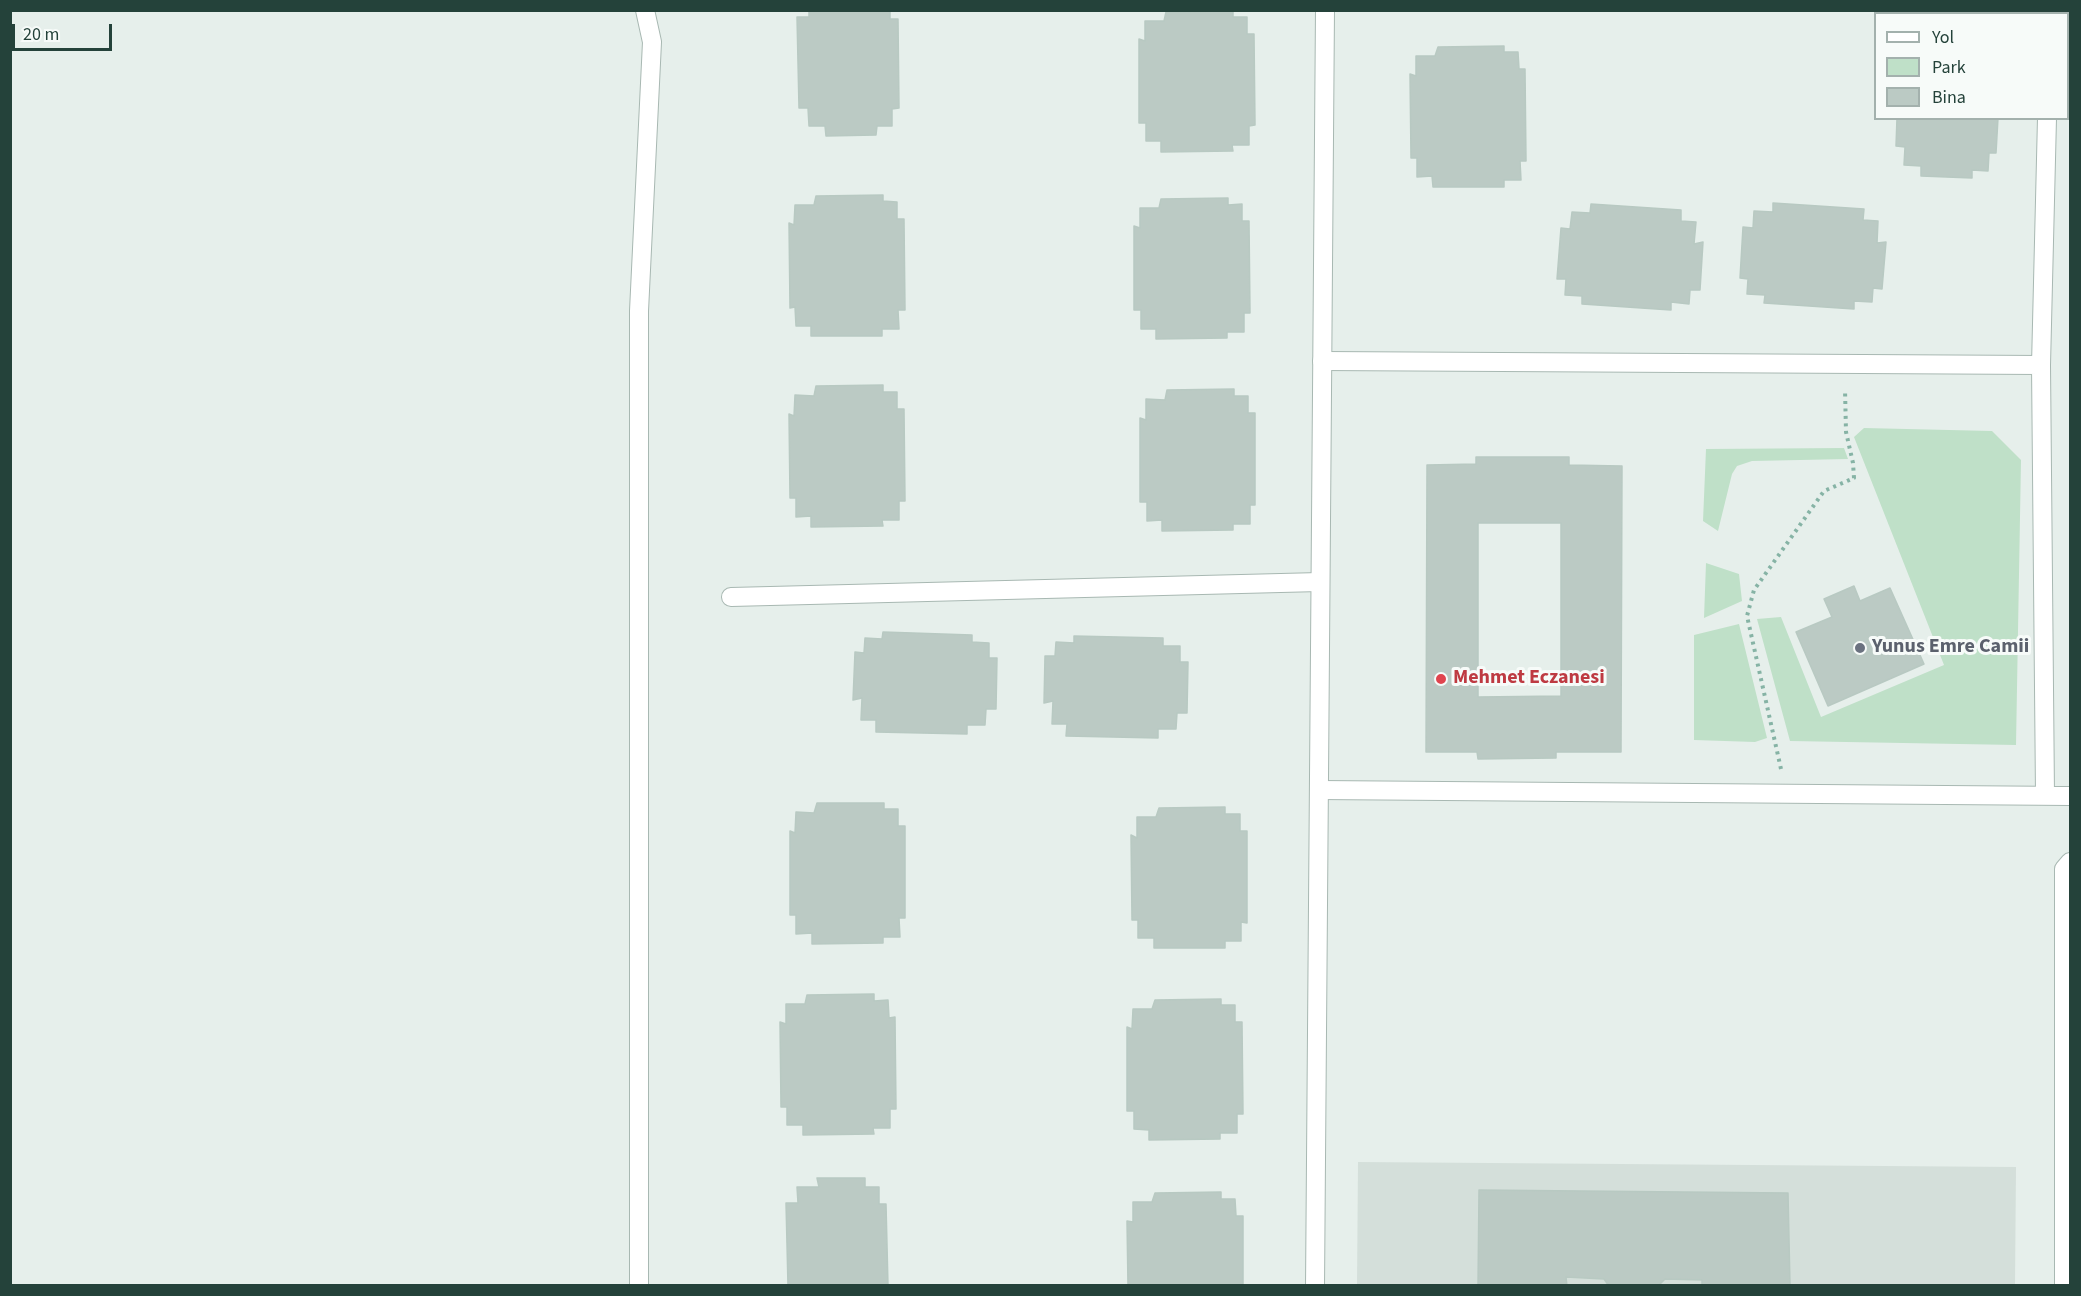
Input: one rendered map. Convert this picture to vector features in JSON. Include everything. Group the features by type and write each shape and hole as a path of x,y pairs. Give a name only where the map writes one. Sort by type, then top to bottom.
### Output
{"street":[{"path":"639,1286 639,311 652,42 645,10"},
{"path":"1315,1286 1325,10"},
{"path":"2045,795 2040,365 2047,120"},
{"path":"1322,362 2040,365"},
{"path":"731,597 1320,582"},
{"path":"1319,790 2070,796"},
{"path":"2064,1286 2064,869 2070,862"}],"path":[{"path":"1787,793 1748,616 1754,591 1824,490 1854,478 1846,432 1844,364"}],"shaded area":[{"path":"1358,1162 2016,1167 2015,1285 1357,1286"}],"green space":[{"path":"1864,428 1992,431 2021,460 2016,745 1790,741 1757,619 1781,617 1821,717 1944,665 1854,437"},
{"path":"1844,448 1848,459 1752,461 1737,466 1732,474 1718,531 1703,521 1706,449"},
{"path":"1706,563 1739,574 1742,601 1704,618"},
{"path":"1739,624 1767,738 1755,742 1694,740 1694,635"}],"building":[{"path":"809,10 890,10 890,19 898,19 899,108 892,109 892,126 877,126 876,135 826,136 825,126 809,126 808,108 799,108 797,17 809,17"},
{"path":"1233,11 1233,17 1247,17 1247,34 1254,34 1255,125 1249,126 1249,145 1232,145 1233,151 1161,152 1161,141 1146,141 1146,123 1139,123 1139,39 1145,41 1145,21 1164,21 1166,12"},
{"path":"1504,46 1504,52 1518,52 1519,69 1525,69 1526,161 1520,161 1521,180 1504,180 1504,187 1433,187 1432,176 1417,177 1417,158 1411,158 1410,74 1416,76 1416,56 1435,56 1438,47"},
{"path":"1897,120 1998,120 1996,153 1989,153 1988,171 1972,170 1972,178 1921,176 1921,166 1904,165 1905,147 1896,146"},
{"path":"883,195 883,201 897,202 897,219 904,219 905,310 898,310 899,329 882,329 882,336 811,336 811,326 796,326 795,307 790,308 789,223 794,225 795,205 814,205 816,196"},
{"path":"1228,198 1228,205 1242,204 1242,221 1249,221 1250,313 1244,313 1244,332 1227,332 1227,338 1156,339 1156,329 1141,329 1141,310 1134,310 1134,226 1140,228 1140,208 1159,208 1161,199"},
{"path":"1773,203 1864,209 1863,220 1878,221 1877,243 1886,242 1882,289 1873,288 1872,302 1854,301 1854,309 1764,303 1765,295 1747,294 1748,279 1740,278 1743,227 1753,228 1754,211 1773,212"},
{"path":"1591,204 1681,210 1681,221 1696,222 1694,244 1703,242 1700,290 1690,290 1689,304 1671,302 1671,310 1582,304 1582,296 1565,295 1566,279 1557,279 1561,228 1570,229 1572,212 1590,213"},
{"path":"883,385 883,392 897,392 897,409 904,409 905,501 899,501 899,520 882,520 883,526 811,527 811,516 796,517 796,498 790,498 789,414 794,416 795,395 814,396 816,386"},
{"path":"1234,389 1234,396 1248,396 1248,413 1255,413 1255,505 1250,505 1250,524 1233,524 1233,530 1162,531 1162,520 1147,521 1147,502 1140,502 1140,418 1146,420 1146,399 1165,400 1167,390"},
{"path":"1476,457 1569,457 1569,465 1622,466 1621,752 1556,752 1556,758 1478,759 1477,752 1426,752 1427,465 1476,464","holes":["1478,523 1561,523 1561,696 1478,697"]},
{"name":"Yunus Emre Camii","path":"1854,586 1860,601 1890,588 1924,664 1828,706 1796,632 1832,617 1824,599"},
{"path":"883,632 972,635 972,642 989,643 989,658 997,658 996,709 986,709 985,725 967,725 967,734 876,732 876,720 861,720 862,698 853,700 855,652 864,653 865,638 882,639"},
{"path":"1074,636 1163,638 1163,646 1180,646 1180,662 1188,662 1187,713 1177,713 1176,729 1158,729 1158,738 1066,736 1067,724 1052,724 1053,701 1044,703 1045,656 1055,656 1056,642 1074,643"},
{"path":"817,803 884,803 884,809 898,809 898,826 905,826 905,918 899,918 900,937 883,937 883,943 812,944 812,933 796,934 796,915 790,915 790,831 795,833 796,812 814,813"},
{"path":"1225,807 1225,814 1240,814 1240,831 1247,831 1247,923 1241,922 1241,941 1225,941 1225,948 1154,948 1154,938 1138,938 1138,920 1132,920 1131,835 1137,838 1137,817 1156,817 1159,808"},
{"path":"874,994 874,1001 888,1000 889,1018 895,1017 896,1109 890,1109 890,1128 873,1128 874,1134 803,1135 803,1125 787,1125 787,1107 781,1107 780,1022 786,1024 786,1004 805,1004 807,995"},
{"path":"1221,999 1221,1005 1235,1005 1235,1022 1242,1022 1243,1114 1237,1114 1237,1133 1220,1133 1220,1139 1149,1140 1149,1130 1134,1129 1134,1111 1127,1111 1127,1027 1132,1029 1133,1009 1152,1009 1155,1000"},
{"path":"817,1178 865,1178 865,1187 879,1187 879,1204 886,1204 888,1286 788,1286 786,1203 798,1203 797,1187 819,1187"},
{"path":"1479,1190 1788,1193 1790,1286 1702,1286 1702,1280 1665,1279 1658,1286 1609,1286 1604,1279 1566,1277 1567,1286 1478,1286"},
{"path":"1221,1192 1221,1199 1235,1199 1236,1216 1243,1216 1243,1286 1128,1286 1127,1221 1133,1222 1133,1202 1152,1202 1155,1193"}],"place":[{"name":"Yunus Emre Camii","path":"1860,648"},
{"name":"Mehmet Eczanesi","path":"1441,679"}]}
